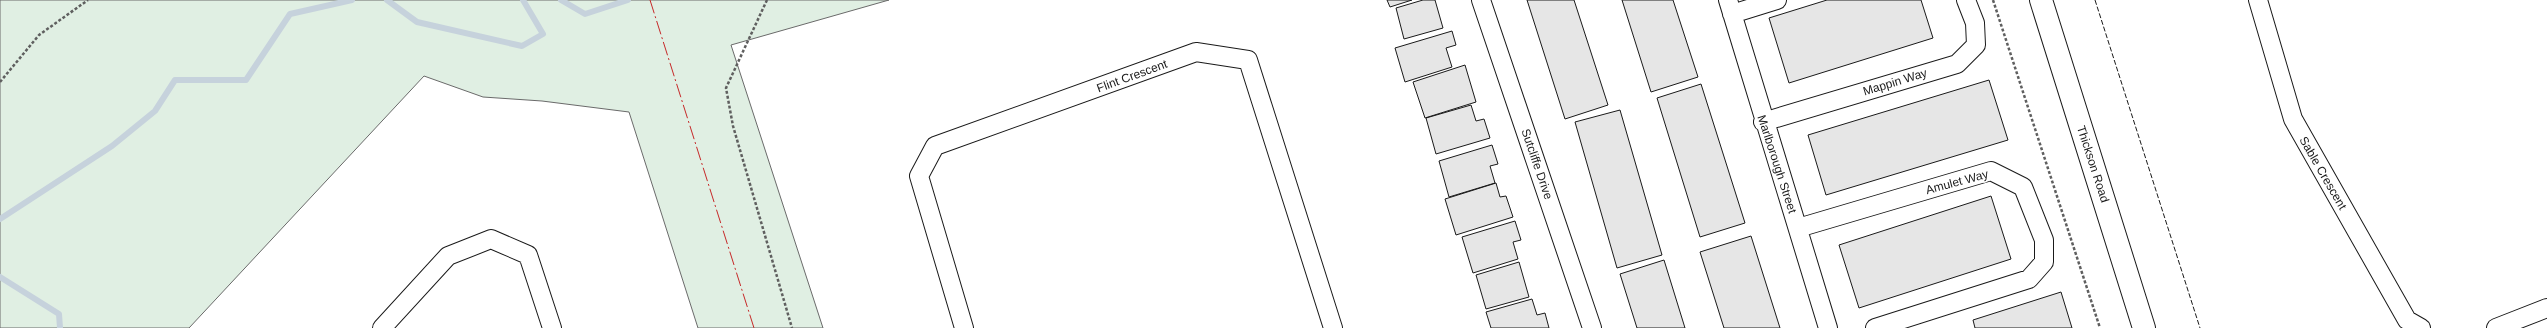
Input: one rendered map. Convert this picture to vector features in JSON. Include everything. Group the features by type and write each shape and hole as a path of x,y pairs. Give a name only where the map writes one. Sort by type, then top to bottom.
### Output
{"main road":[{"name":"Thickson Road","path":"2041,0 2144,328"}],"street":[{"name":"Sutcliffe Drive","path":"1481,0 1592,328"},
{"path":"1730,7 1777,0"},
{"name":"Mappin Way","path":"1764,122 1957,64 1976,45 1975,23 1966,0"},
{"name":"Sable Crescent","path":"2258,0 2293,119 2407,320 2421,328"},
{"name":"Marlborough Street","path":"1730,7 1828,328"},
{"name":"Flint Crescent","path":"964,328 919,176 935,146 1196,52 1248,60 1333,328"},
{"name":"Amulet Way","path":"1798,228 1991,171 2023,187 2044,240 2044,262 2029,279 1875,328"},
{"path":"382,328 448,256 491,239 528,255 552,328"},
{"path":"2496,328 2547,308"}],"path":[{"path":"0,82 39,35 88,0"},
{"path":"767,0 726,88 733,126 792,328"},
{"path":"1993,0 2100,328"}],"green space":[{"path":"0,0 889,0 731,45 823,328 698,328 629,112 542,101 483,97 424,76 189,328 0,328"}],"building":[{"path":"1387,0 1412,0 1390,7"},
{"path":"1423,0 1435,0 1443,28 1404,39 1396,8"},
{"path":"1527,0 1574,0 1608,105 1565,119"},
{"path":"1622,0 1673,0 1698,77 1651,92"},
{"path":"1827,0 1921,0 1933,38 1789,83 1769,18"},
{"path":"1452,31 1456,45 1446,48 1452,67 1405,82 1395,48"},
{"path":"1465,65 1476,102 1425,118 1413,82"},
{"path":"1989,80 2008,140 1826,195 1808,135"},
{"path":"1701,84 1745,223 1700,237 1657,98"},
{"path":"1471,105 1476,121 1484,119 1490,138 1436,154 1426,118"},
{"path":"1620,110 1662,255 1617,268 1575,122"},
{"path":"1492,145 1498,164 1490,166 1495,183 1449,197 1439,161"},
{"path":"1496,183 1500,197 1506,196 1513,217 1456,235 1445,199"},
{"path":"1991,196 2011,259 1859,308 1839,245"},
{"path":"1515,221 1521,240 1513,242 1518,259 1473,273 1462,237"},
{"path":"1751,236 1780,328 1724,328 1700,252"},
{"path":"1664,260 1685,328 1637,328 1620,274"},
{"path":"1519,262 1529,297 1486,309 1476,275"},
{"path":"2061,292 2072,328 1975,328 1973,320"},
{"path":"1532,299 1537,315 1545,313 1549,328 1491,328 1486,312"}],"waterway":[{"path":"0,219 112,146 155,111 175,80 246,80 290,14 352,0"},
{"path":"387,0 417,22 522,46 543,34 523,0"},
{"path":"561,0 585,14 628,0"},
{"path":"0,277 59,314 60,328"}],"fence":[{"path":"2095,0 2200,328"}],"power":[{"path":"650,0 754,328"}]}
